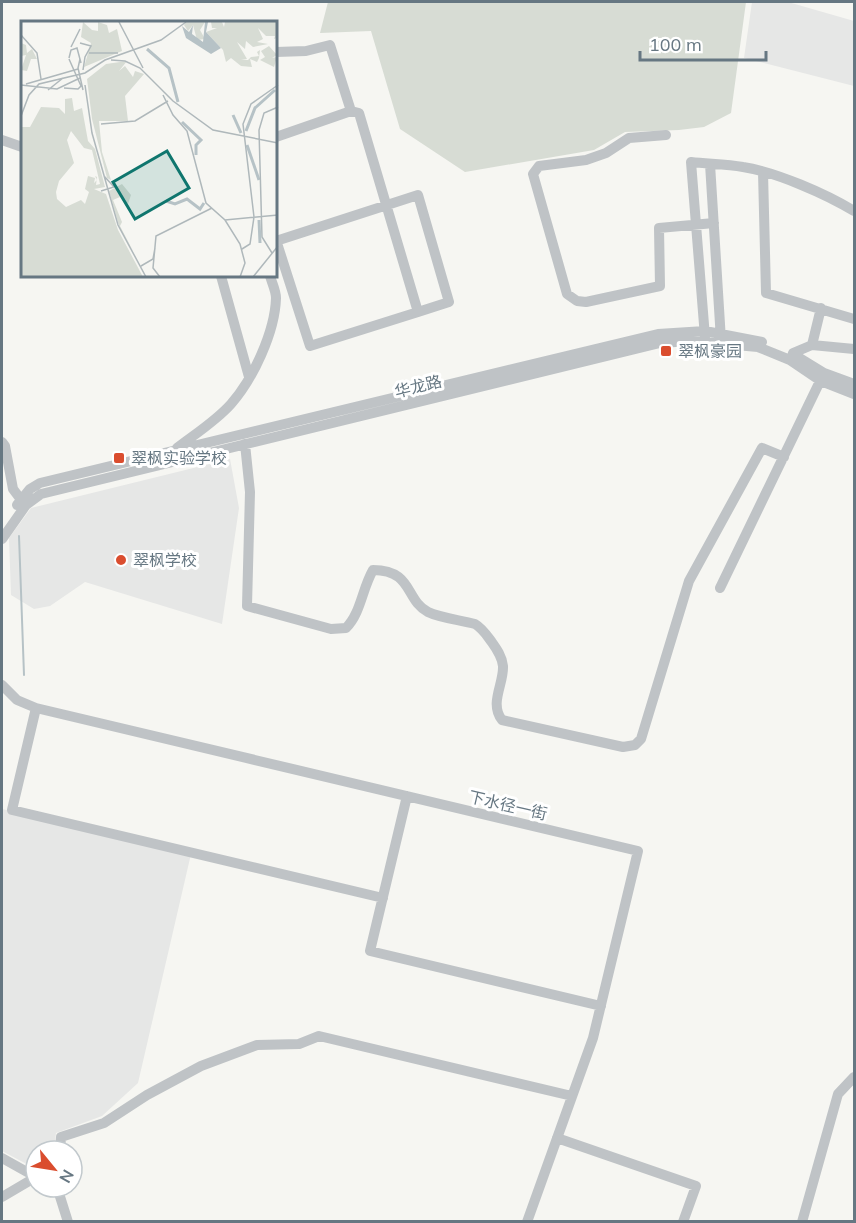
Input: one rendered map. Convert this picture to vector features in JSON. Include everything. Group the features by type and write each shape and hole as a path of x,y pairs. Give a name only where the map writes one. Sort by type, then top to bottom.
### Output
{"street":[{"path":"278,52 306,51 330,45 351,111"},
{"path":"278,136 351,111 359,113 418,312"},
{"path":"666,135 629,138 606,153 586,160 539,166 533,174 567,294 577,302 586,302 660,286 659,228 714,223"},
{"path":"2,140 21,147"},
{"path":"705,336 692,162 744,167 763,172 830,196 855,211"},
{"path":"710,164 721,338"},
{"path":"763,172 766,293 855,319"},
{"path":"278,239 418,195 449,302 309,346 278,246"},
{"path":"222,278 249,377"},
{"path":"156,465 231,405 249,377 259,360 270,330 276,297 271,278"},
{"path":"812,345 821,308"},
{"name":"华龙路","path":"2,539 30,489 40,483 658,334 758,340 855,394"},
{"name":"华龙路","path":"2,528 23,503 40,494 660,344 705,336"},
{"path":"792,357 812,345 855,349"},
{"path":"720,588 823,377"},
{"name":"华龙路","path":"823,377 855,384"},
{"path":"2,442 13,489 23,503"},
{"path":"245,444 250,492 247,606 330,629 346,627 354,619 366,582 373,570 386,570 401,579 418,604 428,612 481,627 500,655 503,667 496,702 496,713 502,720 623,747 635,745 641,739 689,582 762,448 784,457"},
{"name":"下水径一街","path":"2,685 17,700 36,708 638,852 593,1038 527,1221"},
{"path":"36,708 12,810 383,898"},
{"path":"407,796 370,951 601,1006"},
{"path":"61,1139 61,1137 104,1123 147,1095 201,1066 257,1045 299,1044 319,1036 572,1096"},
{"path":"802,1221 838,1094 855,1077"},
{"path":"557,1138 696,1186 683,1221"},
{"path":"2,1158 24,1170"},
{"path":"2,1197 24,1184"},
{"path":"61,1199 68,1221"}],"shaded area":[{"path":"328,2 746,2 731,113 704,127 625,132 594,150 465,172 400,129 371,31 320,33"},
{"path":"752,2 788,2 854,21 854,86 744,58"},
{"name":"翠枫学校","path":"230,459 239,508 222,624 85,582 50,606 34,609 11,595 9,538 31,508"},
{"path":"2,809 191,854 138,1083 102,1116 56,1133 55,1139 24,1139 24,1163 2,1151"}],"waterway":[{"path":"19,536 24,675"}],"place":[{"name":"翠枫豪园","path":"666,351"},
{"name":"翠枫实验学校","path":"119,458"},
{"name":"翠枫学校","path":"121,560"}]}
